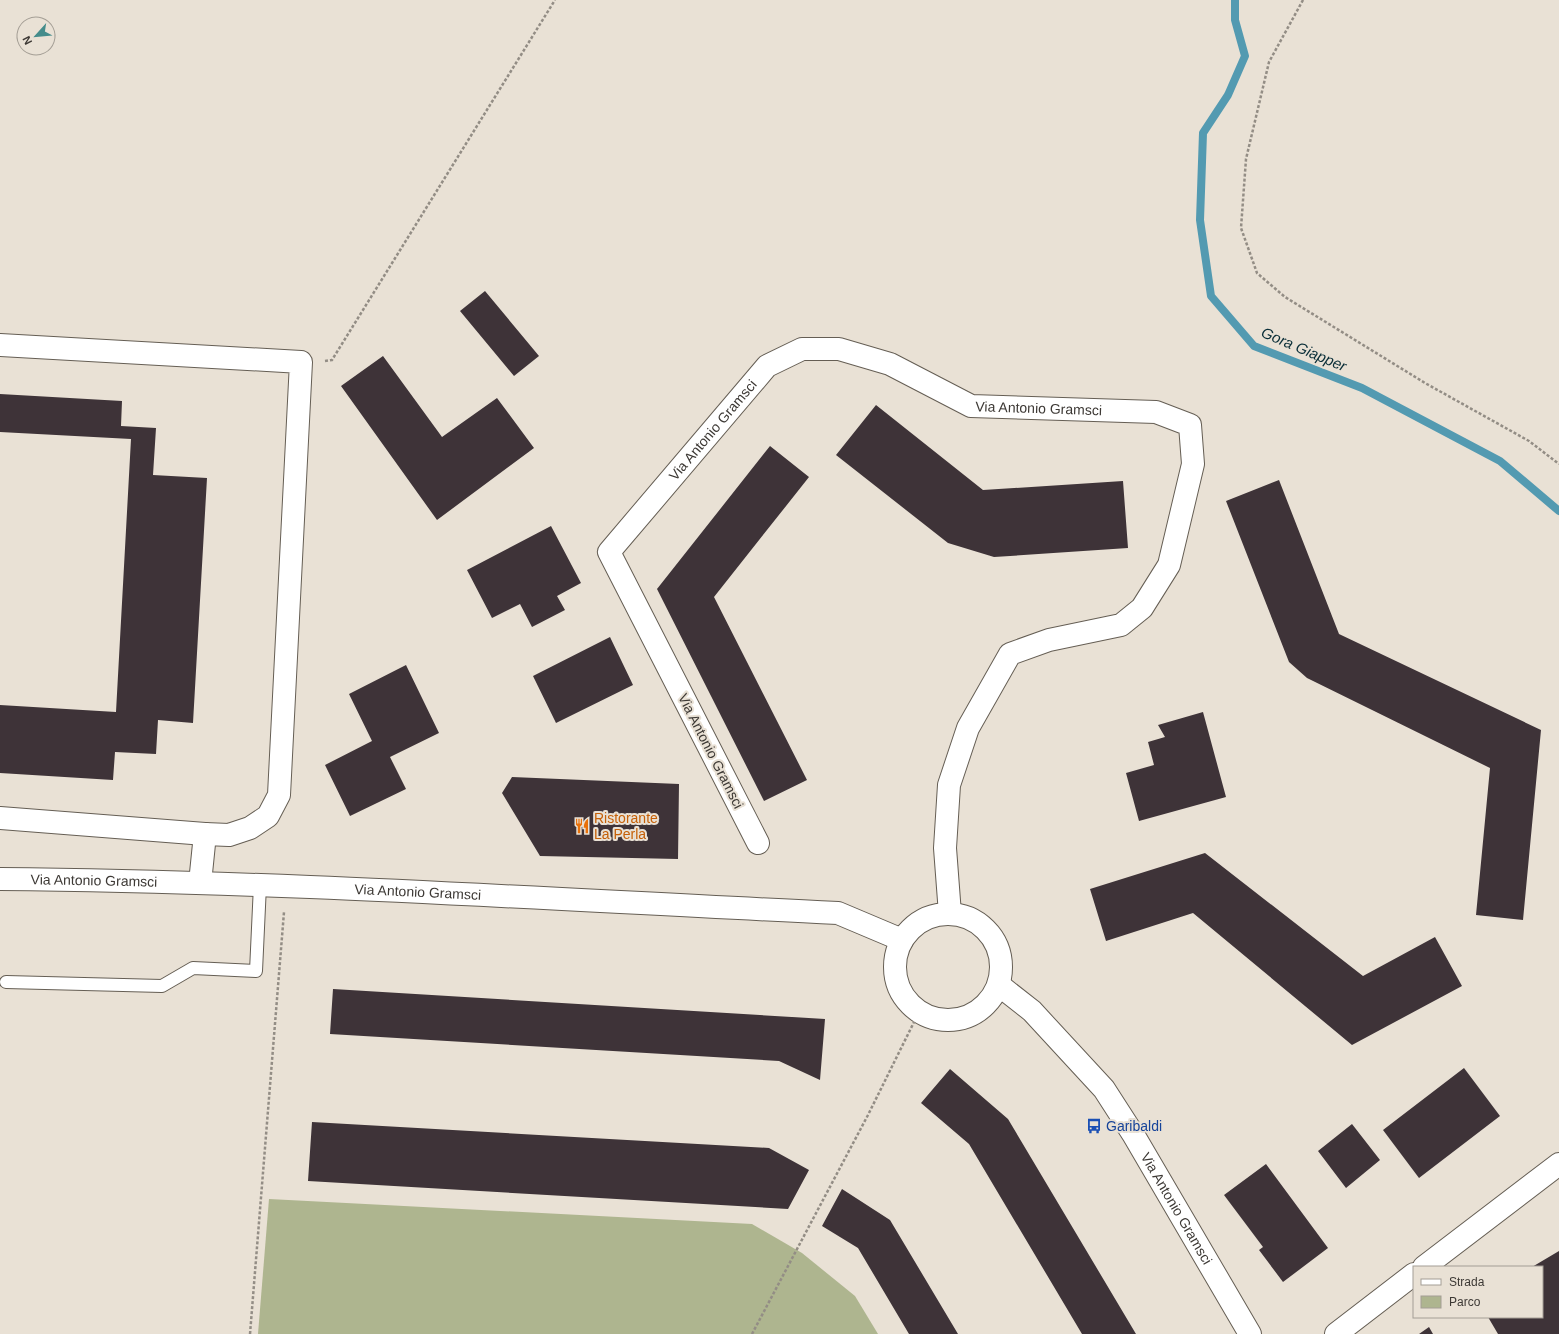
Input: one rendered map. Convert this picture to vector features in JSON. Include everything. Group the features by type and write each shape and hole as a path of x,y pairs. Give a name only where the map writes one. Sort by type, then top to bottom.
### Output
{"street":[{"path":"0,345 301,362 279,795 268,816 250,828 230,835 0,818"},
{"name":"Via Antonio Gramsci","path":"758,843 609,552 767,366 802,349 839,349 890,364 971,406 1156,412 1190,425 1194,464 1169,565 1142,608 1120,625 1049,640 1010,654 968,728 950,785 945,848 950,914"},
{"path":"200,883 205,834"},
{"name":"Via Antonio Gramsci","path":"0,878 131,880 260,885 838,913 902,940"},
{"path":"950,914 968,917 987,930 1000,953 1002,966 999,985 987,1005 980,1011 964,1019 945,1021 932,1018 919,1012 902,994 895,970 896,957 902,940 910,930 920,922 937,915 950,914"},
{"name":"Via Antonio Gramsci","path":"999,985 1032,1012 1104,1089 1133,1134 1250,1334"},
{"path":"1425,1266 1559,1164"},
{"path":"1336,1334 1413,1275"}],"lane":[{"path":"6,982 162,986 193,968 256,971 260,885"}],"path":[{"path":"301,362 332,360 555,0"},
{"path":"1303,0 1269,62 1246,160 1241,228 1257,273 1285,297 1425,383 1529,441 1559,464"},
{"path":"250,1334 286,887"},
{"path":"752,1334 868,1115 919,1012"}],"green space":[{"path":"269,1199 752,1224 802,1253 855,1296 878,1334 258,1334"}],"building":[{"path":"485,291 539,356 514,376 460,311"},
{"path":"383,356 442,437 497,398 534,448 437,520 341,386"},
{"path":"0,394 122,401 121,426 156,428 153,475 207,478 193,723 158,720 156,754 115,752 113,780 0,773 0,705 116,712 131,439 0,432"},
{"path":"876,405 983,490 1123,481 1128,548 994,557 948,543 836,455"},
{"path":"770,446 809,477 714,597 807,780 764,801 657,589"},
{"path":"1279,480 1339,634 1541,730 1523,920 1476,915 1490,768 1307,678 1289,662 1226,501"},
{"path":"551,526 581,583 557,596 565,610 532,627 520,604 492,618 467,570"},
{"path":"610,637 633,685 556,723 533,676"},
{"path":"406,665 439,733 390,757 406,789 350,816 325,765 372,741 349,694"},
{"path":"1203,712 1226,797 1139,821 1126,773 1154,765 1148,742 1165,737 1158,725"},
{"path":"512,777 679,784 678,859 540,856 502,793"},
{"path":"1205,853 1363,976 1435,937 1462,986 1352,1045 1193,913 1106,941 1090,889"},
{"path":"333,989 825,1019 820,1080 779,1061 330,1034"},
{"path":"1464,1068 1500,1116 1419,1178 1383,1130"},
{"path":"950,1069 1008,1119 1136,1334 1082,1334 969,1144 921,1103"},
{"path":"312,1122 769,1148 809,1170 788,1209 308,1181"},
{"path":"1352,1124 1380,1160 1346,1188 1318,1151"},
{"path":"1266,1164 1328,1248 1283,1282 1259,1250 1263,1247 1224,1195"},
{"path":"842,1189 890,1220 958,1334 909,1334 858,1248 822,1226"},
{"path":"1559,1251 1559,1334 1498,1334 1489,1318 1543,1318 1543,1266 1534,1266"},
{"path":"1429,1327 1433,1334 1419,1334"}],"waterway":[{"name":"Gora Giapper","path":"1235,0 1235,20 1245,56 1228,95 1203,133 1200,220 1211,296 1254,346 1362,388 1500,461 1559,511"}],"place":[{"name":"Ristorante La Perla","path":"582,826"},
{"name":"Garibaldi","path":"1094,1126"}]}
